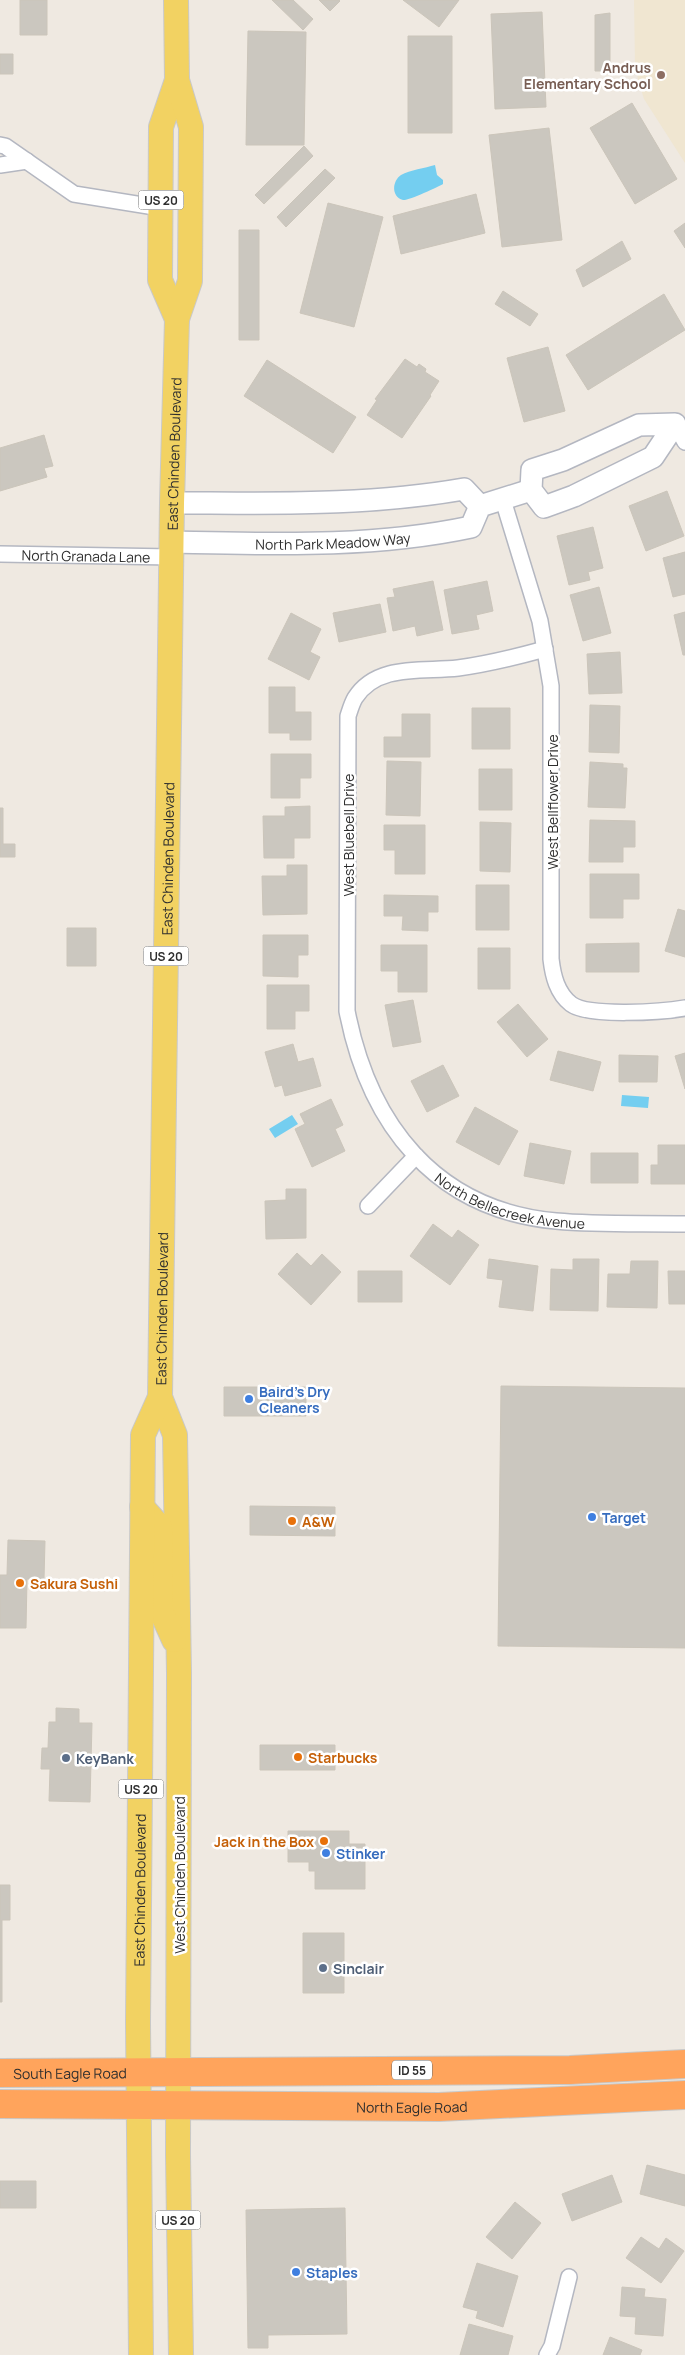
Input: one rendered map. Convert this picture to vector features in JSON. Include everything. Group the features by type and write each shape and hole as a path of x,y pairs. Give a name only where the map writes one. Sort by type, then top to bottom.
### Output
{"highway":[{"name":"ID 55","path":"140,2072 570,2070 685,2064"},
{"name":"South Eagle Road","path":"0,2073 140,2072"},
{"name":"North Eagle Road","path":"139,2106 439,2107 685,2094"},
{"path":"0,2104 139,2106"}],"main road":[{"name":"East Chinden Boulevard","path":"141,2355 139,2106 143,1435 160,1397 172,503 177,319 190,281 191,127 177,80 176,0"},
{"name":"East Chinden Boulevard","path":"177,80 161,127 160,208 160,280 177,319"},
{"name":"West Chinden Boulevard","path":"160,1397 175,1435 178,1651 180,2355"},
{"path":"142,1507 160,1527 161,1611 178,1651"}],"street":[{"path":"0,145 27,161 74,194 160,208"},
{"path":"0,165 27,161"},
{"path":"680,420 685,442"},
{"path":"680,420 653,457 574,496 544,507 531,490 532,470 562,460 639,425 680,420"},
{"path":"172,503 335,503 394,499 464,489 480,506 531,490"},
{"name":"West Bellflower Drive","path":"503,500 540,621 551,686 551,959 555,983 571,1004 594,1012 678,1009"},
{"name":"North Park Meadow Way","path":"172,550 338,544 400,539 471,527 480,506"},
{"name":"North Granada Lane","path":"0,554 172,550"},
{"name":"West Bluebell Drive","path":"416,1156 389,1122 368,1086 354,1048 347,1010 348,716 355,698 370,683 388,674 458,668 509,660 545,649"},
{"path":"368,1206 416,1156"},
{"name":"North Bellecreek Avenue","path":"416,1156 450,1184 490,1206 511,1213 556,1221 685,1224"},
{"path":"547,2355 552,2346 569,2277"}],"shaded area":[{"name":"Andrus Elementary School","path":"634,0 685,0 685,163 644,99 635,67"}],"water":[{"path":"435,165 437,175 443,180 443,184 406,200 396,196 394,189 396,181 401,175"},
{"path":"622,1095 649,1097 648,1108 621,1106"},
{"path":"292,1115 298,1124 275,1138 269,1129"}],"building":[{"path":"20,0 47,0 47,35 20,35"},
{"path":"272,0 293,0 313,19 303,30"},
{"path":"319,0 339,0 340,1 330,11"},
{"path":"403,0 459,0 439,27"},
{"path":"542,12 546,107 495,109 491,14"},
{"path":"610,13 610,71 595,71 595,15"},
{"path":"248,31 306,32 304,145 246,145"},
{"path":"408,36 452,36 452,133 408,133"},
{"path":"0,54 13,54 13,74 0,74"},
{"path":"632,103 677,179 635,204 590,128"},
{"path":"549,128 562,240 502,247 489,135"},
{"path":"304,146 313,156 264,204 255,195"},
{"path":"325,169 335,178 286,227 277,217"},
{"path":"476,194 485,233 401,254 393,216"},
{"path":"328,203 383,217 354,327 300,313"},
{"path":"685,223 685,248 674,231"},
{"path":"239,230 259,230 259,340 239,340"},
{"path":"622,241 631,259 583,287 576,270"},
{"path":"503,291 538,314 530,326 495,304"},
{"path":"664,294 685,330 588,390 566,355"},
{"path":"548,347 565,411 524,422 507,358"},
{"path":"405,359 417,367 419,364 426,369 425,372 439,381 402,438 367,415 377,400 375,399"},
{"path":"267,360 356,417 333,453 244,396"},
{"path":"44,435 53,466 44,468 47,477 0,491 0,448"},
{"path":"667,491 684,536 646,551 629,506"},
{"path":"593,527 603,568 588,572 590,580 569,585 557,536"},
{"path":"685,552 685,594 673,597 663,558"},
{"path":"433,581 443,630 417,636 415,626 393,631 387,598 395,597 393,589"},
{"path":"487,581 493,611 476,615 479,629 452,634 444,590"},
{"path":"599,587 611,633 583,641 570,595"},
{"path":"380,604 386,632 339,642 333,613"},
{"path":"685,612 685,655 683,655 674,615"},
{"path":"291,613 321,629 310,652 320,657 309,680 268,659"},
{"path":"620,652 622,693 589,694 587,654"},
{"path":"269,687 295,687 295,712 311,712 311,740 290,740 290,733 269,733"},
{"path":"590,705 620,706 619,753 589,752"},
{"path":"472,708 510,708 510,749 472,749"},
{"path":"402,714 430,714 430,757 384,757 384,737 402,737"},
{"path":"271,754 311,754 311,778 300,778 300,798 271,798"},
{"path":"387,761 421,762 420,816 386,815"},
{"path":"590,762 623,764 623,768 627,768 625,808 588,807"},
{"path":"479,769 512,769 512,810 479,810"},
{"path":"310,806 310,838 294,838 294,858 264,858 263,816 285,816 285,807"},
{"path":"0,808 3,808 3,844 15,844 15,857 0,857"},
{"path":"590,820 635,821 635,847 623,847 623,862 589,862"},
{"path":"480,822 511,823 510,872 480,871"},
{"path":"384,825 425,825 425,874 395,874 395,850 384,850"},
{"path":"287,865 307,865 307,914 263,915 262,876 287,876"},
{"path":"590,874 639,874 639,899 623,899 623,918 590,918"},
{"path":"476,885 509,885 509,930 476,930"},
{"path":"384,895 438,896 438,912 428,912 428,931 402,930 403,916 384,916"},
{"path":"678,909 685,911 685,957 665,951"},
{"path":"67,928 96,928 96,966 67,966"},
{"path":"263,935 308,935 308,955 298,955 298,977 263,976"},
{"path":"639,943 639,972 586,972 586,944"},
{"path":"381,945 427,945 427,992 398,992 398,971 381,971"},
{"path":"478,948 510,948 510,989 478,989"},
{"path":"267,985 309,985 309,1011 295,1011 295,1029 267,1029"},
{"path":"413,1000 421,1042 393,1047 385,1005"},
{"path":"518,1004 548,1039 527,1057 497,1022"},
{"path":"293,1044 298,1062 313,1058 321,1086 285,1096 282,1085 275,1087 265,1052"},
{"path":"558,1051 601,1062 593,1091 550,1080"},
{"path":"685,1053 685,1089 675,1056"},
{"path":"619,1055 658,1056 657,1082 619,1082"},
{"path":"443,1065 459,1096 427,1112 411,1081"},
{"path":"331,1099 343,1125 335,1129 345,1151 312,1167 295,1129 305,1124 300,1114"},
{"path":"475,1107 518,1131 499,1165 456,1142"},
{"path":"530,1143 571,1151 564,1184 524,1176"},
{"path":"658,1145 685,1145 685,1184 651,1184 651,1165 658,1165"},
{"path":"591,1153 638,1153 638,1183 591,1183"},
{"path":"286,1189 306,1189 306,1238 266,1239 265,1201 286,1200"},
{"path":"433,1224 452,1238 458,1230 479,1245 450,1285 410,1256"},
{"path":"297,1253 311,1266 322,1254 341,1272 311,1305 278,1274"},
{"path":"489,1259 538,1266 533,1311 499,1307 503,1280 487,1278"},
{"path":"573,1259 599,1259 598,1311 550,1310 551,1269 573,1270"},
{"path":"631,1261 658,1261 657,1308 607,1307 608,1274 630,1274"},
{"path":"358,1271 402,1271 402,1302 358,1302"},
{"path":"668,1271 685,1271 685,1304 669,1304"},
{"name":"Target","path":"501,1386 685,1388 685,1648 498,1646"},
{"path":"224,1387 306,1387 306,1416 224,1416"},
{"name":"A&W","path":"250,1506 335,1507 335,1536 250,1535"},
{"path":"8,1540 45,1541 44,1579 27,1579 26,1628 0,1628 0,1575 7,1575"},
{"name":"KeyBank","path":"56,1708 79,1709 79,1723 92,1723 90,1802 49,1801 50,1769 41,1769 42,1748 48,1748 49,1722 56,1722"},
{"name":"Starbucks","path":"260,1745 335,1745 335,1770 260,1770"},
{"name":"Stinker","path":"288,1831 349,1831 349,1844 365,1844 365,1889 315,1889 315,1871 309,1871 309,1862 288,1862"},
{"path":"0,1885 10,1885 10,1920 2,1920 2,2002 0,2002"},
{"name":"Sinclair","path":"303,1933 344,1933 344,1993 303,1993"},
{"path":"647,2165 685,2175 685,2206 640,2194"},
{"path":"612,2175 622,2202 572,2221 562,2194"},
{"path":"0,2181 36,2181 36,2208 0,2208"},
{"path":"515,2202 541,2223 512,2259 486,2237"},
{"name":"Staples","path":"345,2208 347,2334 268,2335 268,2348 248,2348 246,2210"},
{"path":"641,2237 659,2249 666,2238 684,2251 661,2283 626,2258"},
{"path":"477,2263 518,2276 503,2327 476,2318 478,2311 463,2307"},
{"path":"622,2287 645,2289 644,2297 666,2299 663,2336 635,2334 636,2317 620,2316"},
{"path":"469,2324 513,2336 508,2355 460,2355"},
{"path":"610,2337 642,2350 640,2355 603,2355"}],"place":[{"name":"Andrus Elementary School","path":"661,75"},
{"name":"Baird's Dry Cleaners","path":"249,1399"},
{"name":"Target","path":"592,1517"},
{"name":"A&W","path":"292,1521"},
{"name":"Sakura Sushi","path":"20,1583"},
{"name":"Starbucks","path":"298,1757"},
{"name":"KeyBank","path":"66,1758"},
{"name":"Jack in the Box","path":"324,1841"},
{"name":"Stinker","path":"326,1853"},
{"name":"Sinclair","path":"323,1968"},
{"name":"Staples","path":"296,2272"}]}
